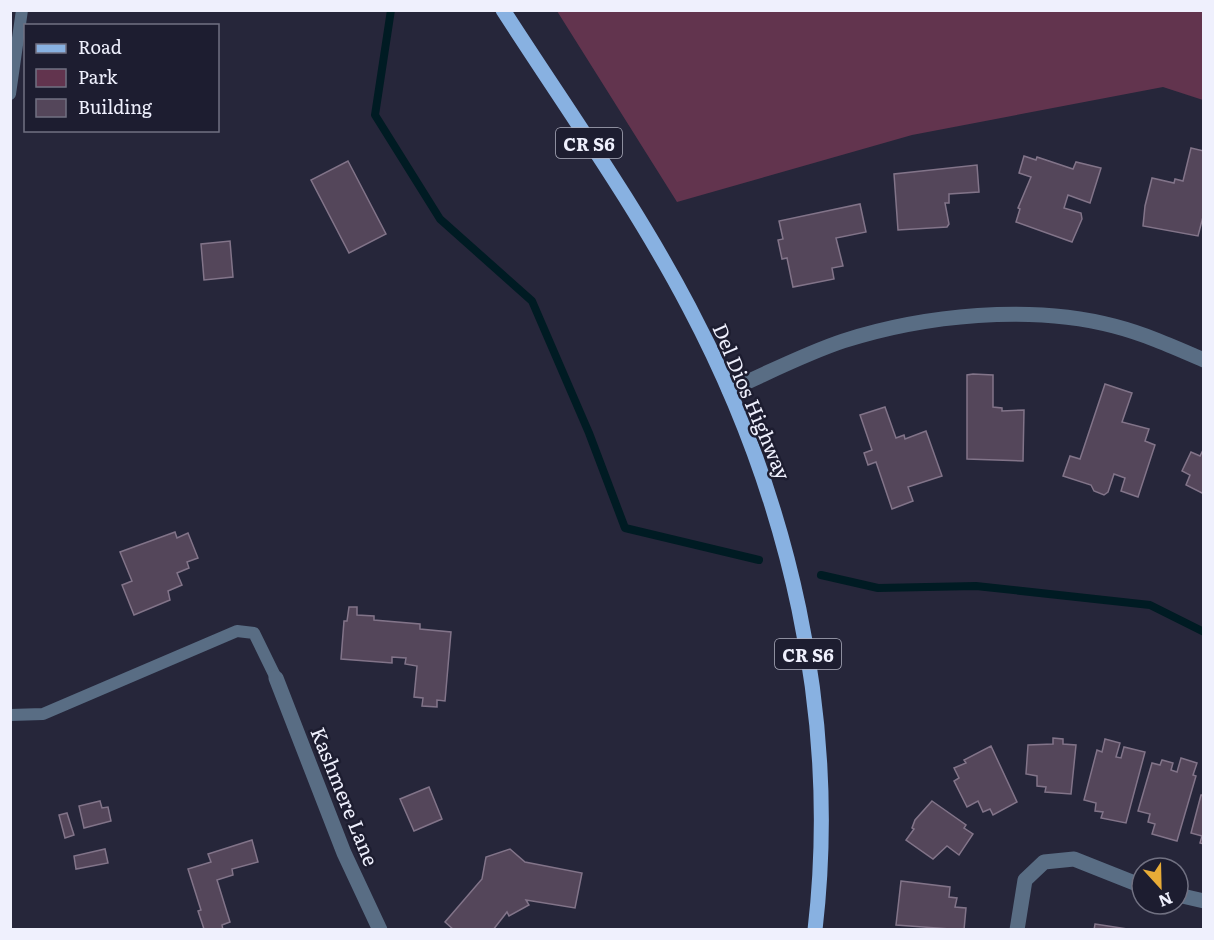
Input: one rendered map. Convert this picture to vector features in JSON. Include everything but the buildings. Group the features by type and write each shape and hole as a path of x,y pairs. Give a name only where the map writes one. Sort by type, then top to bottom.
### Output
{"main road":[{"name":"Del Dios Highway","path":"503,10 643,226 689,307 729,390 758,459 782,535 796,590 812,683 821,815 815,930"}],"street":[{"path":"729,390 843,341 938,318 1054,315 1114,326 1166,343 1203,360"},
{"name":"Kashmere Lane","path":"276,678 344,853 380,930"},
{"path":"1017,930 1025,880 1044,862 1074,859 1130,881"}],"lane":[{"path":"10,94 22,10"},
{"path":"10,716 43,714 237,631 254,633 276,678"}],"green space":[{"path":"557,11 1203,11 1203,100 1163,87 912,135 677,202"}],"waterway":[{"path":"391,10 375,115 440,219 532,301 589,433 625,528 759,560"},
{"path":"821,575 878,588 976,586 1150,605 1204,632"}]}
